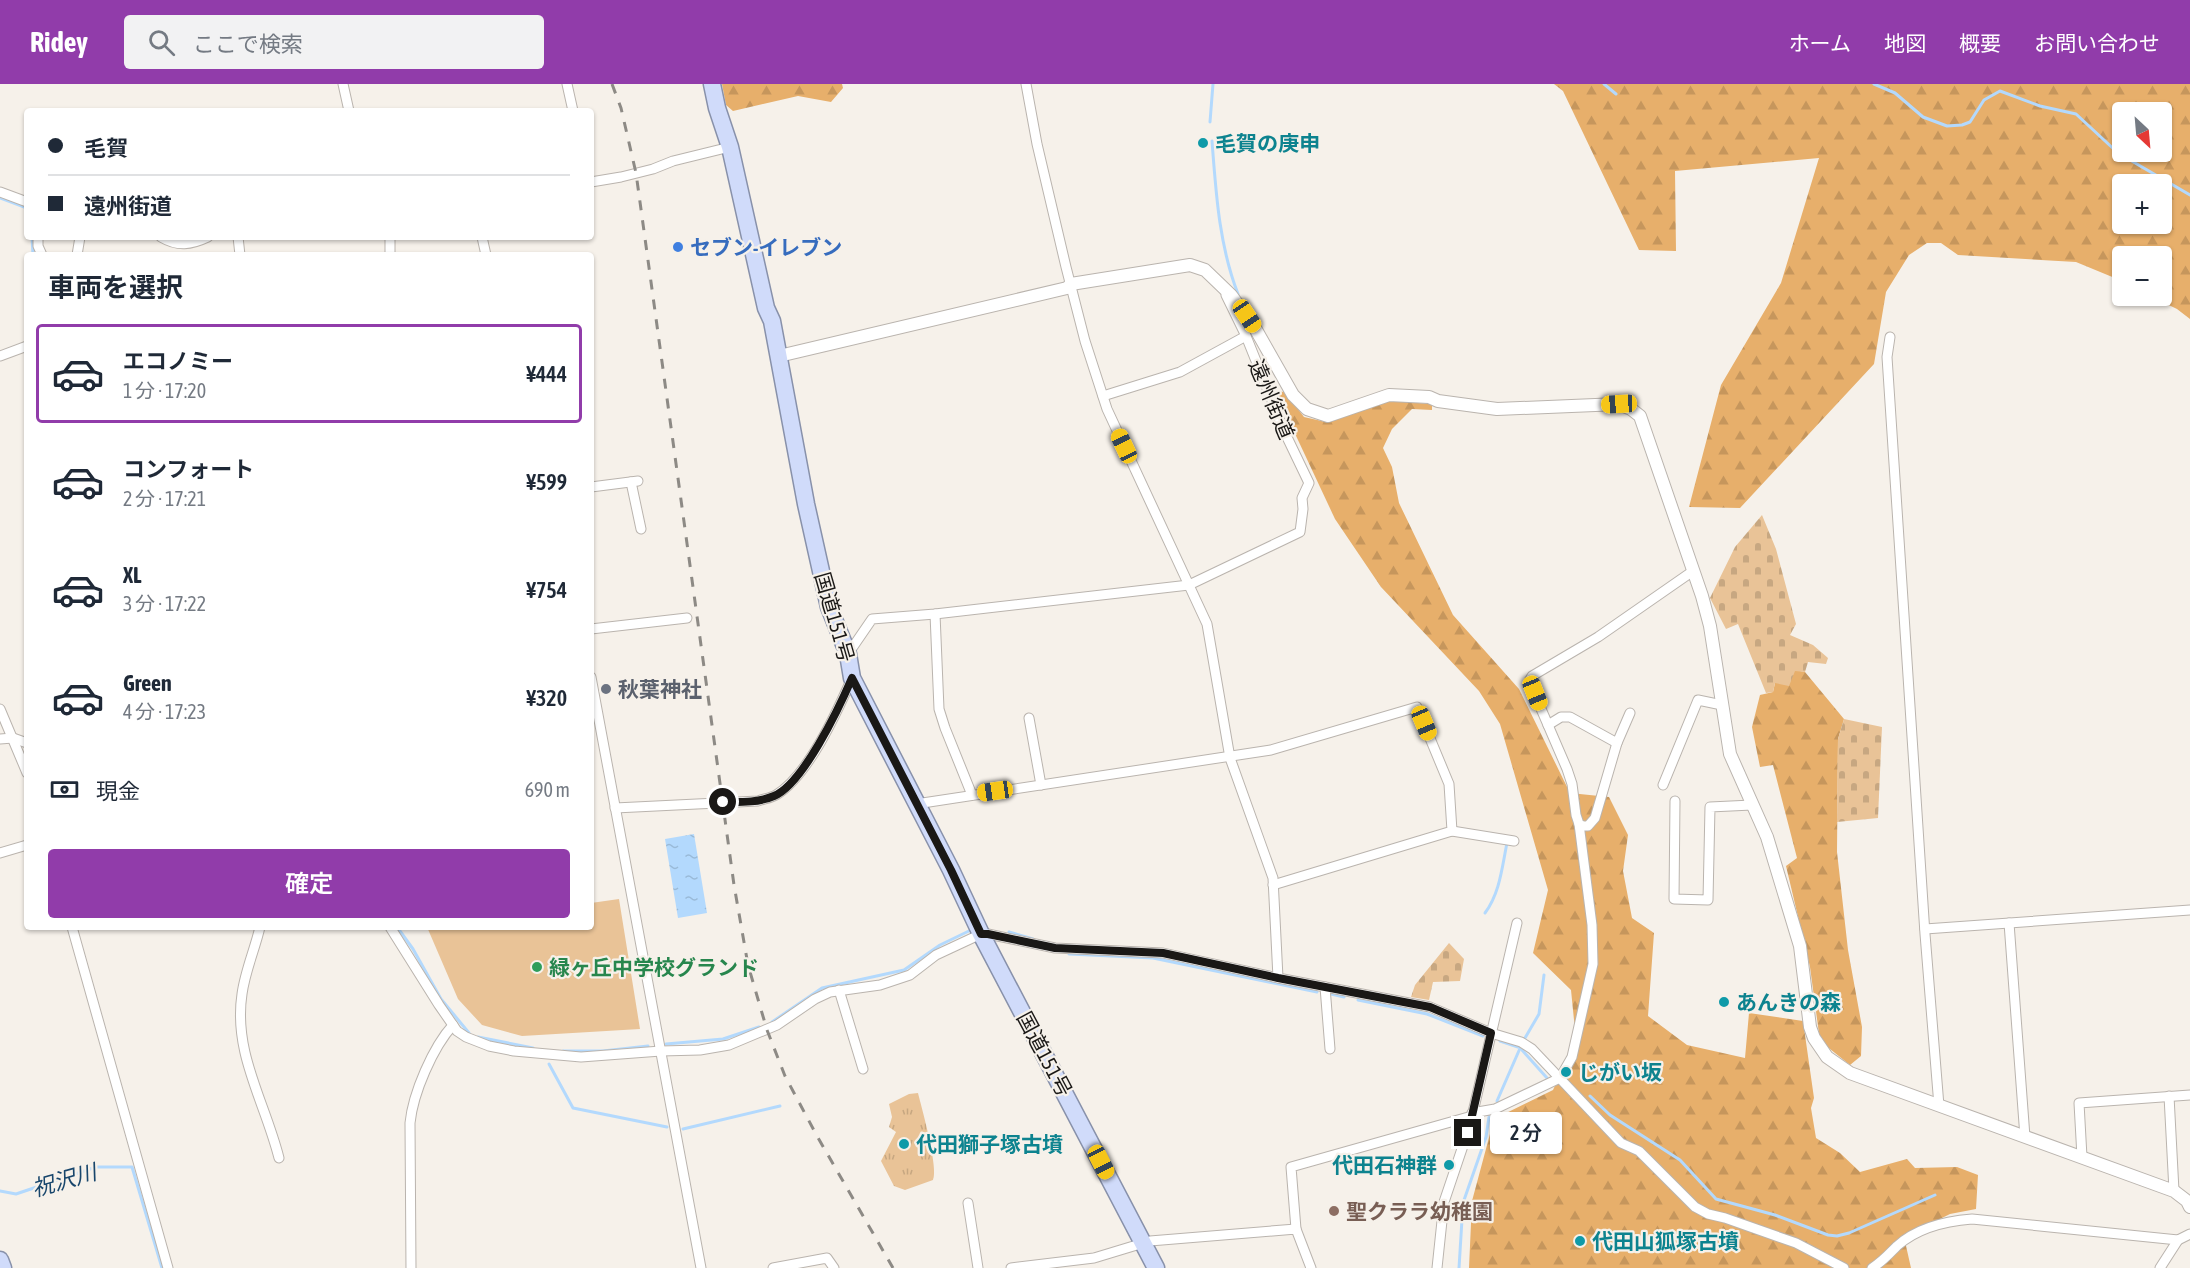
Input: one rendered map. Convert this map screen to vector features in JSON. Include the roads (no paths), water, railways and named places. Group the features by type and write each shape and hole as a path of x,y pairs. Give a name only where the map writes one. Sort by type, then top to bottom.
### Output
{"highway":[{"name":"国道151号","path":"712,84 730,147 766,308 772,321 806,504 829,607 848,654 852,678 981,934 1156,1268"},
{"path":"0,1260 3,1268"}],"street":[{"path":"343,84 348,108"},
{"path":"567,84 572,108"},
{"path":"1026,84 1037,144 1085,341 1107,408 1207,624 1230,758 1273,885 1278,978"},
{"path":"594,180 636,173 730,147"},
{"path":"0,192 24,201"},
{"path":"167,240 175,244 190,244 200,240"},
{"path":"779,356 1067,288 1071,284 1190,265 1205,270 1239,304 1293,396 1307,409 1328,416 1389,395 1429,397 1438,401 1497,409 1619,404 1631,409 1640,416 1710,626 1733,761 1767,837 1800,946 1810,1027 1821,1050 1833,1062 1850,1073 2174,1191 2189,1203"},
{"name":"遠州街道","path":"1189,585 1300,532 1302,498 1309,483 1285,433 1246,336 1220,283"},
{"path":"1103,396 1180,372 1246,336"},
{"path":"1890,338 1887,357 1939,1106"},
{"path":"0,356 24,347"},
{"path":"594,488 635,482 640,529"},
{"path":"1311,1268 1296,1229 1291,1167 1495,1109 1560,1078 1572,1057 1593,964 1592,925 1572,784 1529,681 1532,676 1598,637 1693,571"},
{"path":"848,654 872,619 1189,585"},
{"path":"935,614 939,709 972,795"},
{"path":"594,629 687,618"},
{"path":"615,808 758,801 775,796 791,782 811,756 831,723 852,678"},
{"path":"1663,785 1698,700 1722,705"},
{"path":"594,706 701,1268"},
{"path":"916,804 1230,758 1271,750 1417,707 1449,784 1452,831"},
{"path":"0,709 24,766"},
{"path":"1578,824 1588,826 1595,818 1617,743 1630,713"},
{"path":"1548,725 1561,717 1570,717 1617,743"},
{"path":"1029,718 1041,785"},
{"path":"0,738 13,738 24,742"},
{"path":"1675,801 1674,899 1708,900 1710,807 1752,805"},
{"path":"1273,885 1452,831 1514,841"},
{"path":"0,853 24,846"},
{"path":"1925,929 2190,910"},
{"path":"1436,1266 1444,1203 1472,1115 1516,923"},
{"path":"2009,923 2025,1137"},
{"path":"73,930 168,1268"},
{"path":"259,930 242,994 241,1035 248,1069 279,1158"},
{"path":"392,930 453,1025 466,1038 514,1051 581,1057 700,1050 729,1045 777,1025 815,999 839,990 897,981 910,975 936,955 981,934 1055,948 1163,953 1430,1007 1527,1046 1621,1143 1639,1151 1695,1207 1708,1214 1796,1244 1844,1268"},
{"path":"1325,987 1330,1049"},
{"path":"839,990 863,1069"},
{"path":"411,1268 410,1123 412,1105 420,1083 445,1034 453,1025"},
{"path":"2082,1157 2079,1103 2190,1095"},
{"path":"2169,1096 2174,1191"},
{"path":"968,1203 978,1268"},
{"path":"1872,1268 1899,1244 1921,1231 1946,1221 1972,1219 2178,1240"},
{"path":"1011,1268 1094,1258 1143,1243 1296,1229"},
{"path":"2160,1268 2178,1240 2190,1234"},
{"path":"773,1268 827,1258 834,1268"}],"water":[{"path":"694,834 707,913 678,918 665,839"}],"waterway":[{"path":"1210,122 1213,84"},
{"path":"1604,84 1616,94"},
{"path":"1874,84 1895,93 1923,117 1947,126 1970,122 1984,100 2000,91 2040,106 2076,114 2118,153 2190,195"},
{"path":"1212,141 1222,238 1238,294"},
{"path":"0,198 24,207"},
{"path":"32,240 33,252"},
{"path":"1485,913 1497,888 1507,843"},
{"path":"399,930 413,949 441,999 469,1033"},
{"path":"772,1022 822,988 904,970 940,945 971,930"},
{"path":"1009,932 1033,939"},
{"path":"1069,954 1153,958 1317,992"},
{"path":"1525,1038 1539,1014 1544,975"},
{"path":"1331,994 1344,997"},
{"path":"1358,1000 1427,1014 1483,1036"},
{"path":"666,1044 723,1039 759,1027"},
{"path":"478,1037 533,1048"},
{"path":"1500,1041 1518,1047"},
{"path":"563,1051 603,1051 648,1046"},
{"path":"1497,1101 1521,1046"},
{"path":"1522,1050 1547,1078"},
{"path":"549,1064 573,1108 667,1127"},
{"path":"1590,1096 1610,1115 1680,1160 1716,1199 1775,1215 1828,1235 1837,1236 1849,1233 1935,1195"},
{"path":"683,1129 780,1106"},
{"path":"1459,1268 1463,1203 1486,1137 1489,1117"},
{"name":"祝沢川","path":"0,1191 16,1194 96,1167 132,1167 162,1268"}],"railway":[{"path":"612,84 621,108 636,173 734,885 748,965 767,1030 785,1076 893,1268"}],"place":[{"name":"毛賀の庚申","path":"1203,143"},
{"name":"セブン-イレブン","path":"678,247"},
{"name":"秋葉神社","path":"606,689"},
{"name":"緑ヶ丘中学校グランド","path":"537,967"},
{"name":"あんきの森","path":"1724,1002"},
{"name":"じがい坂","path":"1566,1072"},
{"name":"代田獅子塚古墳","path":"904,1144"},
{"name":"代田石神群","path":"1449,1165"},
{"name":"聖クララ幼稚園","path":"1334,1211"},
{"name":"代田山狐塚古墳","path":"1580,1241"}]}
